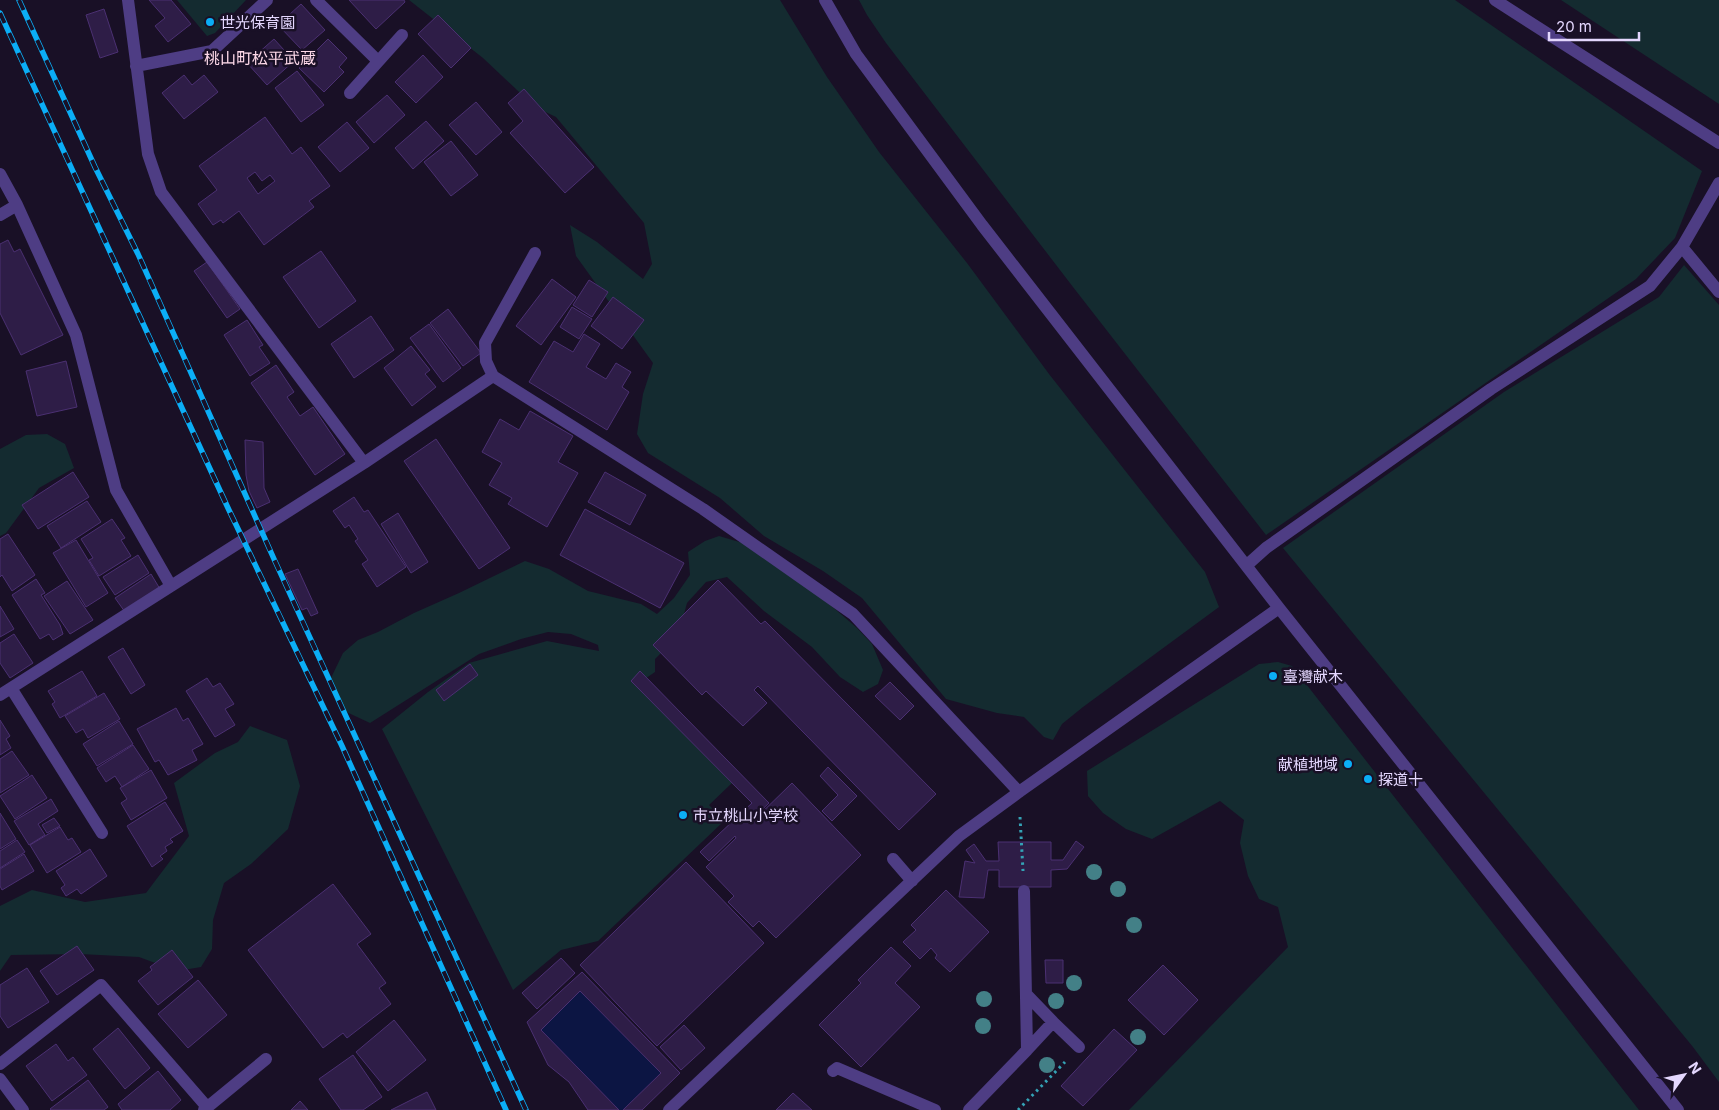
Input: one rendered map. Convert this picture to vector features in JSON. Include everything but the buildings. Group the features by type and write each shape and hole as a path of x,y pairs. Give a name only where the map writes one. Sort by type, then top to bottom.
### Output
{"street":[{"path":"128,0 148,154 161,192 364,463"},
{"path":"136,66 212,51 267,0"},
{"path":"316,0 378,61"},
{"path":"825,0 856,54 982,225 1279,608 1678,1110"},
{"path":"1495,0 1719,143"},
{"path":"350,93 402,34"},
{"path":"0,174 17,205 76,334 116,490 171,586"},
{"path":"1247,565 1266,548 1491,389 1650,286 1682,247 1719,183"},
{"path":"0,215 17,205"},
{"path":"1682,247 1719,292"},
{"path":"535,254 485,343 486,360 493,376 703,508 852,614 1019,792"},
{"path":"0,695 364,463 493,376"},
{"path":"670,1110 959,836 1279,608"},
{"path":"11,688 102,833"},
{"path":"893,859 912,881"},
{"path":"1024,892 1027,1050"},
{"path":"0,1064 101,986 205,1109 266,1059"},
{"path":"1026,994 1079,1047"},
{"path":"969,1110 1054,1022"},
{"path":"832,1071 837,1068 935,1110"},
{"path":"0,1079 23,1110"}],"path":[{"path":"1019,792 1024,892"},
{"path":"1018,1110 1079,1047"}],"green space":[{"name":"世光保育園","path":"177,0 246,0 215,33 207,36"},
{"path":"409,0 780,0 827,77 879,152 967,263 1049,374 1205,572 1219,607 1083,707 1062,724 1053,740 1044,737 1024,717 997,713 946,699 862,598 823,571 764,536 720,498 648,453 637,434 643,394 653,363 576,256 570,225 597,242 643,279 652,264 644,223 556,117 535,107 483,58"},
{"path":"859,0 1455,0 1702,171 1675,238 1636,279 1266,535 886,43"},
{"path":"1561,0 1719,0 1719,104"},
{"path":"1684,265 1719,305 1719,1082 1693,1047 1283,548 1504,392 1659,297"},
{"path":"47,434 65,444 74,468 39,488 6,533 0,536 0,449 26,435"},
{"path":"719,536 746,544 828,603 857,628 872,644 883,670 878,684 863,692 840,677 812,647 764,611 727,577 706,582 687,603 678,636 655,659 655,672 636,685 732,783 709,805 724,821 598,941 561,950 513,990 382,729 428,692 469,663 547,641 599,651 598,645 571,634 548,632 521,639 479,654 370,723 340,709 330,680 343,653 358,640 525,561 549,569 588,591 641,604 657,614 674,598 690,575 688,552 705,541"},
{"path":"1278,662 1292,666 1639,1110 1129,1110 1288,947 1278,907 1259,899 1248,876 1240,843 1244,820 1220,801 1152,839 1126,829 1103,813 1088,796 1087,771 1259,664"},
{"path":"250,726 287,740 300,786 288,829 251,864 224,883 213,920 212,949 201,967 177,971 139,957 80,954 11,955 0,971 0,906 32,890 85,902 146,893 189,836 174,783 215,753 238,742"}],"shaded area":[{"path":"580,991 661,1073 623,1110 619,1110 541,1030"}],"railway":[{"path":"19,0 95,167 138,254 274,559 526,1110"},
{"path":"0,13 228,508 342,746 506,1110"}],"place":[{"name":"世光保育園","path":"210,22"},
{"name":"臺灣献木","path":"1273,676"},
{"name":"献植地域","path":"1348,764"},
{"name":"探道十","path":"1368,779"},
{"name":"市立桃山小学校","path":"683,815"}],"district":[{"name":"桃山町松平武蔵","path":"260,58"}]}
